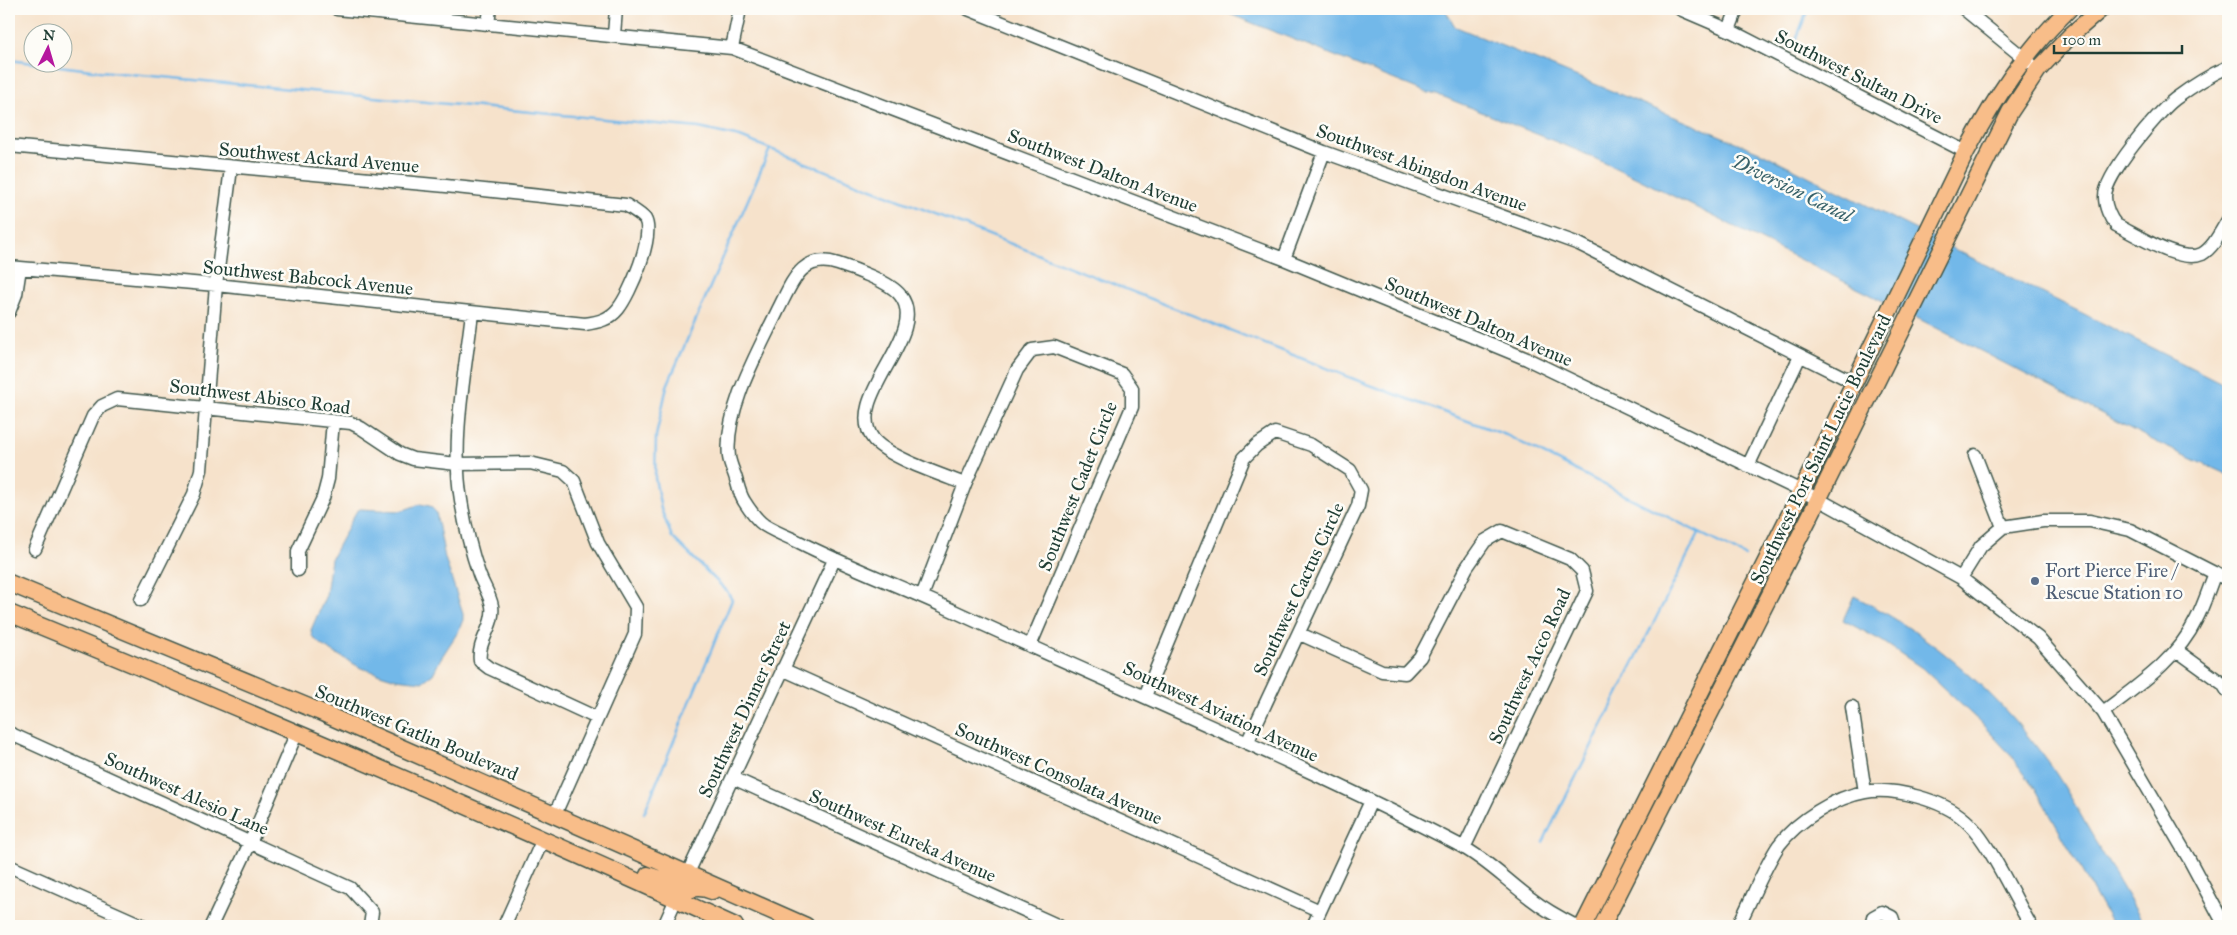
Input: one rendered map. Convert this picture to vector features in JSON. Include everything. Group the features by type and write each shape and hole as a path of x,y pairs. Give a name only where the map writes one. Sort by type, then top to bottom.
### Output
{"main road":[{"name":"Southwest Port Saint Lucie Boulevard","path":"1583,926 1801,492 1966,152 1995,98 2024,57 2069,9"},
{"name":"Southwest Port Saint Lucie Boulevard","path":"1602,926 1818,499 2010,112 2038,70 2071,35 2101,9"},
{"name":"Southwest Gatlin Boulevard","path":"9,583 318,710 806,926"},
{"path":"9,613 297,732 543,838 735,926"},
{"path":"578,854 609,857 667,883 677,882 688,873"},
{"path":"676,899 690,889 702,887 760,912 778,913"},
{"path":"702,911 723,926"}],"street":[{"name":"Southwest Dalton Avenue","path":"337,9 365,10 732,48 1284,259 1527,359 1818,499 1961,578 2038,638 2103,712 2184,851 2225,926"},
{"path":"488,24 490,9"},
{"path":"614,35 616,9"},
{"path":"732,48 740,9"},
{"name":"Southwest Abingdon Avenue","path":"968,9 1324,152 1579,244 1853,382"},
{"name":"Southwest Sultan Drive","path":"1680,9 1729,30 1966,152"},
{"path":"1729,30 1737,9"},
{"path":"1964,9 2038,70"},
{"path":"2228,68 2217,72 2174,99 2138,138 2110,179 2105,196 2110,218 2116,225 2174,254 2187,257 2202,254 2212,245 2228,220"},
{"name":"Southwest Ackard Avenue","path":"9,146 231,168 446,186 626,205 644,218 648,229 648,243 619,309 603,322"},
{"path":"1284,259 1324,152"},
{"path":"141,600 194,494 201,470 216,285 231,168"},
{"name":"Southwest Aviation Avenue","path":"965,484 889,451 876,442 869,431 866,416 870,402 904,329 906,313 904,299 894,289 839,264 812,262 798,273 758,352 730,421 729,459 742,500 762,524 834,560 922,596 1145,696 1371,801 1484,860 1532,900 1576,926"},
{"path":"9,312 16,294 14,268"},
{"name":"Southwest Babcock Avenue","path":"14,268 216,285 585,324 603,322"},
{"path":"472,313 457,464 468,536 479,573 492,604 492,620 480,647 480,661 489,668 597,718 555,814"},
{"name":"Southwest Cadet Circle","path":"922,596 965,484 1018,370 1032,350 1054,347 1122,374 1132,388 1132,406 1030,646"},
{"path":"1748,466 1800,356"},
{"name":"Southwest Abisco Road","path":"35,549 94,416 102,406 111,400 125,399 351,423 362,428 400,454 414,459 457,464 530,463 563,472 574,481 598,542 636,607 635,634 597,718"},
{"path":"298,570 298,551 323,498 328,479 333,421"},
{"name":"Southwest Cactus Circle","path":"1145,696 1244,458 1257,445 1276,433 1311,445 1350,470 1361,490 1358,506 1300,634 1247,743"},
{"path":"1975,455 2003,527"},
{"path":"1961,578 1981,546 2003,527 2043,520 2090,521 2130,530 2228,580"},
{"name":"Southwest Acco Road","path":"1300,634 1382,671 1405,673 1420,657 1467,567 1485,541 1502,531 1570,559 1582,571 1587,591 1464,848"},
{"name":"Southwest Dinner Street","path":"688,873 834,560"},
{"path":"2103,712 2144,681 2176,650 2196,621 2215,573"},
{"path":"2176,650 2223,684 2228,692"},
{"name":"Southwest Consolata Avenue","path":"782,669 1320,911"},
{"path":"1852,707 1865,792"},
{"path":"211,926 250,842 297,732"},
{"name":"Southwest Alesio Lane","path":"9,734 350,888 372,912 370,926"},
{"name":"Southwest Eureka Avenue","path":"733,778 1059,926"},
{"path":"1738,926 1780,845 1807,817 1831,804 1865,792 1902,793 1932,801 1966,820 1987,848 2031,926"},
{"path":"1313,926 1371,801"},
{"path":"504,926 543,838"},
{"path":"9,866 144,926"},
{"path":"664,926 676,899"},
{"path":"1871,926 1873,917 1882,912 1892,917 1895,926"}],"water":[{"name":"Diversion Canal","path":"1217,9 1413,9 1426,11 1430,9 1445,9 1454,26 1762,153 2228,386 2228,475 2162,445 1923,321 1579,151"},
{"path":"420,504 430,506 436,512 445,558 463,614 463,620 458,632 433,674 422,682 396,679 361,668 321,645 312,636 311,630 326,595 331,559 356,512 360,509 401,511"},
{"path":"1854,596 1884,612 1941,651 1992,696 2015,721 2037,747 2061,781 2145,926 2113,926 2035,788 2008,752 1981,723 1922,668 1882,641 1843,620"}],"waterway":[{"path":"1792,50 1808,9"},
{"path":"9,60 100,71 699,128 740,137 1359,381 1506,435 1745,556"},
{"path":"644,813 732,600 727,591 672,537 661,509 655,478 656,436 667,386 770,149"},
{"path":"1543,842 1699,533"}],"place":[{"name":"Fort Pierce Fire / Rescue Station 10","path":"2035,581"}]}
